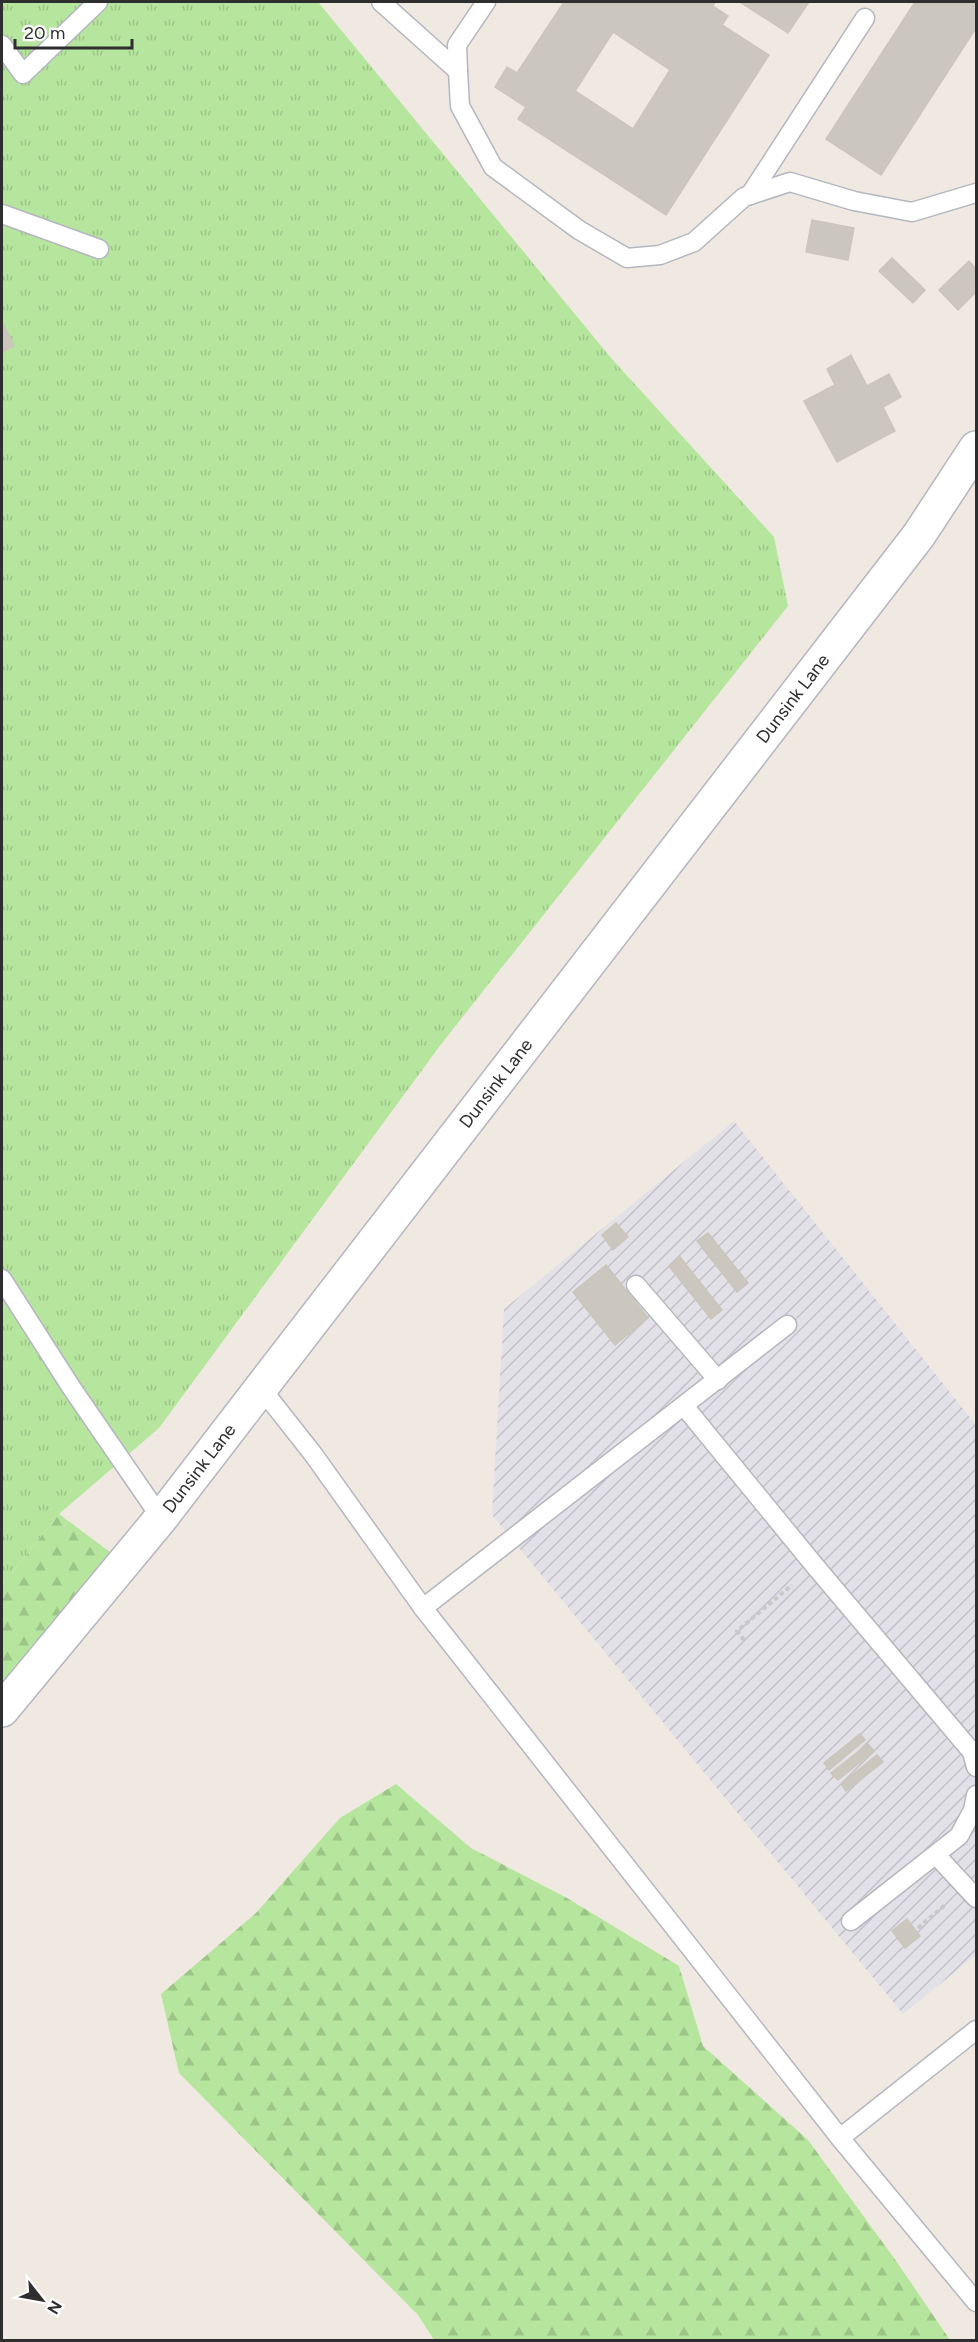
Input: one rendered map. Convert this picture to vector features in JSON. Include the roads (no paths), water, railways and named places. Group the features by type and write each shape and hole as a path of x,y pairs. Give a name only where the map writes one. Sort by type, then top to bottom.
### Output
{"street":[{"name":"Dunsink Lane","path":"2,1710 161,1518 919,535 976,448"}],"lane":[{"path":"2,45 23,74 98,2"},
{"path":"381,2 458,71"},
{"path":"486,2 457,45 458,71 460,106 493,167 579,230 627,258 660,255 694,242 744,197 790,182 854,201 912,212 976,193"},
{"path":"750,195 865,18"},
{"path":"2,214 99,249"},
{"path":"2,1279 71,1387 161,1518"},
{"path":"636,1285 718,1380"},
{"path":"423,1608 787,1325"},
{"path":"261,1388 313,1454 423,1608 840,2138 976,2302"},
{"path":"684,1406 972,1752 976,1767"},
{"path":"850,1921 960,1836 973,1810 976,1796"},
{"path":"937,1856 976,1898"},
{"path":"840,2138 976,2030"}]}
